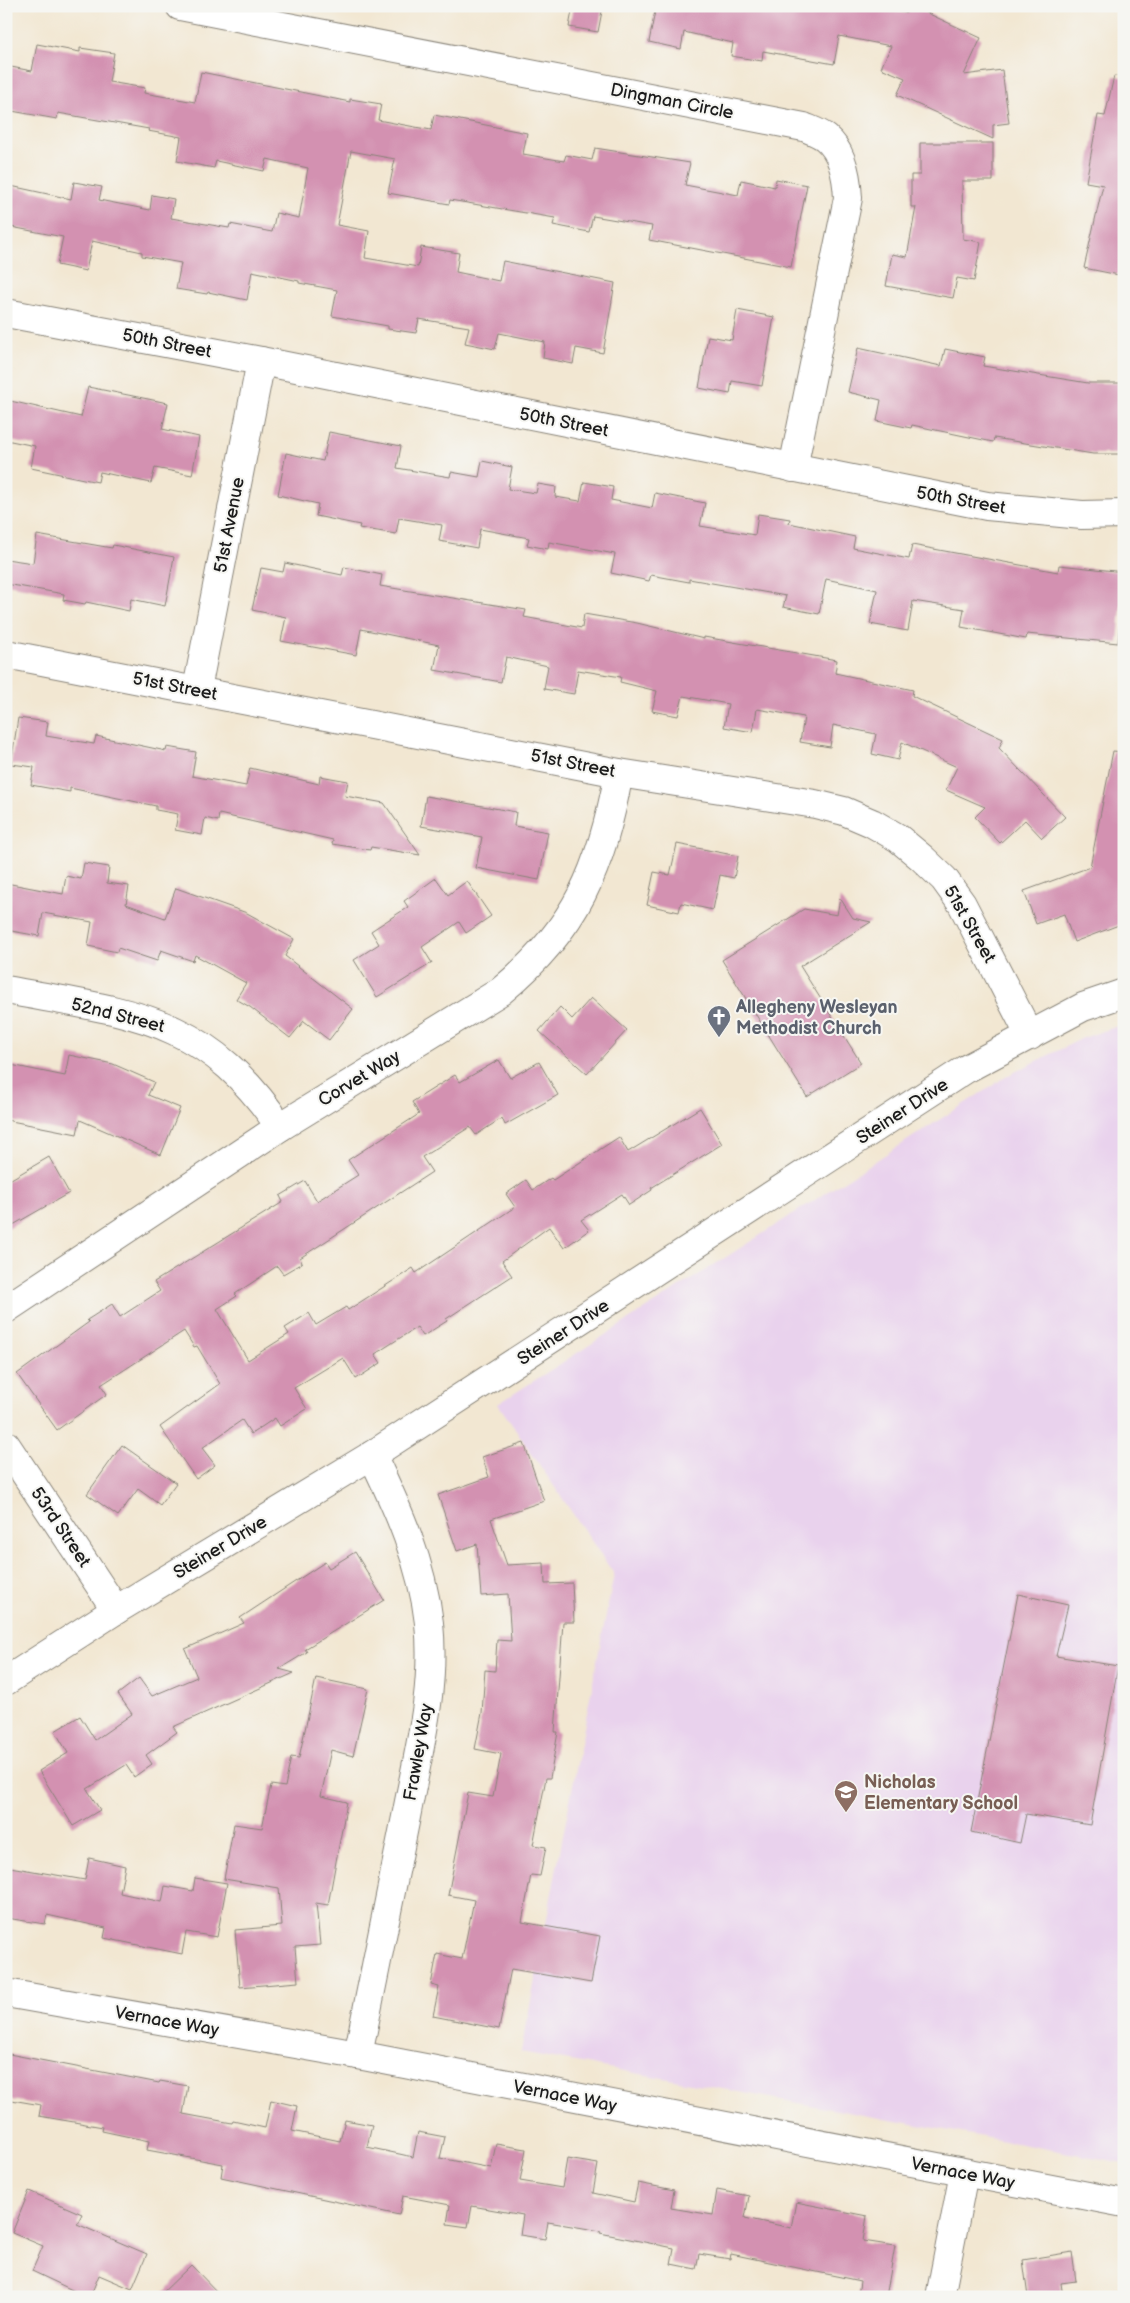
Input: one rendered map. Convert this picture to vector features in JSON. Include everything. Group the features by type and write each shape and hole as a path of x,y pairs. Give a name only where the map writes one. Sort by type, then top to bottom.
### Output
{"street":[{"name":"Dingman Circle","path":"180,6 804,127 826,138 838,153 847,175 848,198 793,468"},
{"name":"50th Street","path":"6,313 260,360 987,506 1082,515 1124,514"},
{"name":"51st Avenue","path":"197,690 260,360"},
{"name":"51st Street","path":"6,654 619,773 816,804 844,811 872,823 898,838 944,879 962,904 1030,1036"},
{"name":"Corvet Way","path":"6,1309 280,1127 501,991 529,967 564,926 593,873 607,829 619,773"},
{"name":"52nd Street","path":"6,990 117,1010 173,1029 199,1042 244,1079 280,1127"},
{"name":"Steiner Drive","path":"6,1681 116,1610 372,1455 966,1069 1083,1007 1124,993"},
{"name":"53rd Street","path":"6,1445 116,1610"},
{"name":"Frawley Way","path":"358,2055 426,1717 430,1662 429,1623 417,1562 407,1532 372,1455"},
{"name":"Vernace Way","path":"6,1993 358,2055 964,2174 1124,2203"},
{"path":"940,2297 964,2174"}],"shaded area":[{"name":"Nicholas Elementary School","path":"1124,1024 1124,2163 521,2052 614,1574 498,1404 1009,1075 1083,1038"}],"building":[{"path":"573,6 603,6 598,32 569,27"},
{"path":"656,6 742,6 761,10 761,6 870,6 906,13 909,6 912,6 981,38 964,75 1002,70 1009,123 993,125 993,139 897,95 905,78 881,68 891,46 839,36 834,64 763,51 762,61 731,56 733,43 684,32 681,49 649,42"},
{"path":"37,44 80,52 80,48 114,53 109,82 145,88 144,93 195,102 201,72 350,102 350,99 381,104 378,120 431,130 434,115 527,133 523,154 564,161 566,155 592,160 595,148 690,163 685,185 738,195 741,180 775,187 776,179 807,185 791,267 649,240 652,226 593,216 589,232 553,225 555,218 450,200 449,204 388,193 395,159 351,151 337,225 369,231 365,258 418,267 421,247 459,253 456,272 499,281 503,261 615,283 603,353 576,348 573,364 543,358 545,342 499,333 495,349 465,343 469,327 419,319 416,333 388,329 388,326 332,316 337,290 252,271 247,300 208,292 207,294 176,289 181,263 142,256 142,252 92,241 86,271 57,265 63,237 6,226 6,185 71,199 74,182 102,187 99,200 150,210 152,195 174,199 171,218 229,228 230,224 272,232 276,213 299,218 308,168 267,159 264,171 216,161 214,168 177,161 181,137 148,131 149,129 58,113 57,119 6,110 6,66 32,71"},
{"path":"1114,76 1124,77 1124,276 1084,268 1103,185 1086,182 1098,115 1105,116"},
{"path":"920,143 993,143 993,181 962,181 963,239 981,242 974,281 957,278 953,298 886,286 892,254 907,257 916,207 911,207 911,175 920,175"},
{"path":"737,310 774,317 762,386 732,381 730,394 699,388 708,336 732,340"},
{"path":"858,348 941,366 945,349 985,357 983,366 1088,383 1124,383 1124,454 1093,454 994,438 993,442 912,425 911,428 877,421 881,400 848,392"},
{"path":"88,387 168,403 162,429 199,437 192,475 155,468 151,483 100,472 98,482 31,468 35,446 6,440 6,400 81,417"},
{"path":"329,432 401,446 397,468 450,477 451,472 479,477 482,461 512,467 508,489 536,493 538,484 556,487 555,497 580,501 584,482 613,487 611,500 652,508 655,493 705,503 700,526 755,535 758,514 790,519 789,523 855,537 853,548 909,559 912,545 1058,572 1059,565 1124,572 1118,643 1027,634 1026,639 961,627 964,609 913,601 908,631 870,624 877,590 826,579 819,614 783,607 786,596 689,579 689,582 651,575 649,581 611,573 615,554 549,542 548,549 527,545 529,538 480,529 477,548 439,541 442,525 399,518 396,534 359,528 360,525 316,516 318,504 278,495 286,453 323,461"},
{"path":"37,535 112,548 113,545 174,557 165,606 131,599 129,611 86,602 85,604 63,600 64,594 6,584 6,559 33,563"},
{"path":"285,563 342,575 344,567 382,575 380,586 526,610 524,617 582,628 584,614 637,623 704,639 704,637 837,660 835,673 913,690 912,696 1003,739 999,748 1065,817 1042,838 1025,820 1000,843 975,817 985,807 946,790 957,767 902,742 898,760 872,754 876,734 833,725 830,747 800,742 804,717 757,709 753,732 724,727 728,704 683,696 678,716 652,711 657,691 620,682 621,677 578,670 574,694 544,689 548,666 506,657 501,682 434,670 439,645 361,629 356,655 281,641 286,617 252,610 261,568 283,572"},
{"path":"18,718 48,722 46,736 94,744 96,736 166,751 167,747 196,752 192,776 246,786 250,768 319,784 320,776 348,781 345,796 384,803 420,855 371,847 370,850 332,844 333,840 219,814 218,821 205,818 202,835 175,830 178,814 156,810 156,806 70,788 70,792 31,785 34,767 11,764"},
{"path":"1113,751 1124,752 1124,923 1074,942 1064,914 1036,924 1024,891 1090,867"},
{"path":"426,796 516,812 514,826 548,832 539,880 476,868 482,837 421,826"},
{"path":"677,844 738,856 734,878 720,875 713,910 681,903 679,912 647,905 654,872 670,875"},
{"path":"84,863 109,867 107,883 129,886 126,904 165,918 176,888 247,913 294,939 285,956 353,1009 329,1040 304,1021 290,1038 250,1007 236,999 246,983 195,955 193,961 161,950 157,961 118,948 117,952 88,946 92,922 43,913 39,936 6,930 6,883 63,894 66,876 81,879"},
{"path":"436,878 448,895 467,881 491,916 466,933 459,922 422,947 432,963 377,997 354,960 379,944 371,931 408,907 404,901"},
{"path":"840,898 853,918 871,922 800,966 861,1063 807,1097 722,960 804,909 837,915"},
{"path":"591,998 627,1030 587,1074 539,1031 560,1007 572,1019"},
{"path":"69,1055 113,1064 154,1082 148,1095 180,1108 161,1155 80,1120 77,1134 6,1120 6,1064 65,1076"},
{"path":"499,1060 510,1078 539,1062 558,1095 505,1125 502,1118 476,1135 470,1127 422,1157 432,1172 300,1258 302,1263 283,1274 277,1266 235,1294 237,1296 217,1309 248,1360 289,1334 285,1328 309,1313 316,1325 346,1307 348,1310 413,1268 416,1273 515,1207 506,1194 526,1180 533,1190 551,1178 553,1180 619,1137 628,1152 700,1108 722,1144 651,1188 652,1190 629,1205 622,1194 581,1220 589,1230 564,1248 549,1227 502,1261 512,1276 423,1336 417,1327 375,1354 381,1363 356,1379 343,1358 294,1388 307,1409 280,1426 275,1418 251,1434 242,1420 202,1448 215,1465 196,1479 160,1427 220,1384 197,1346 194,1347 184,1331 101,1385 107,1394 57,1430 17,1374 89,1322 87,1320 112,1304 120,1317 160,1291 154,1282 283,1202 280,1196 305,1181 317,1201 358,1175 348,1160 419,1114 412,1102 455,1075 460,1082"},
{"path":"49,1157 69,1193 6,1229 6,1182"},
{"path":"524,1443 544,1501 491,1519 507,1565 544,1563 545,1584 572,1583 574,1622 563,1622 555,1732 558,1732 550,1778 546,1778 533,1845 546,1847 540,1876 531,1875 522,1922 600,1936 591,1983 511,1969 499,2029 433,2016 439,1987 431,1985 437,1954 462,1959 474,1900 448,1895 468,1793 493,1797 501,1754 475,1749 482,1713 485,1670 495,1671 497,1640 511,1641 508,1594 481,1596 477,1544 457,1551 438,1495 489,1477 482,1457"},
{"path":"122,1445 176,1483 160,1505 138,1489 118,1516 87,1494"},
{"path":"355,1552 384,1600 305,1649 307,1652 279,1669 294,1673 173,1727 177,1732 146,1755 152,1764 134,1777 126,1765 87,1789 100,1810 73,1826 39,1771 68,1753 55,1731 80,1716 95,1740 132,1714 118,1694 139,1678 152,1696 197,1677 185,1649 244,1623 240,1618 325,1562 329,1568"},
{"path":"1018,1594 1068,1605 1056,1656 1118,1666 1090,1825 1026,1814 1020,1843 971,1832"},
{"path":"316,1678 368,1689 353,1756 331,1750 321,1796 347,1802 328,1905 316,1903 320,1945 295,1947 298,1982 240,1987 235,1930 282,1926 279,1888 224,1879 234,1824 262,1828 271,1785 285,1787 291,1757 299,1758"},
{"path":"89,1858 125,1866 120,1893 162,1902 165,1886 193,1891 195,1878 227,1883 217,1937 186,1932 182,1954 104,1938 106,1928 47,1915 45,1924 6,1918 6,1887 10,1867 85,1880"},
{"path":"9,2054 159,2083 160,2081 188,2086 183,2114 232,2123 233,2121 265,2128 271,2100 297,2106 292,2131 340,2141 345,2120 372,2125 367,2147 413,2157 418,2132 445,2137 440,2158 491,2168 496,2144 526,2149 520,2181 562,2188 567,2159 598,2164 593,2193 634,2202 638,2183 674,2190 671,2208 713,2215 717,2190 749,2196 745,2218 791,2228 796,2202 867,2216 863,2241 895,2246 886,2297 858,2297 860,2281 731,2254 730,2259 699,2254 696,2269 671,2264 674,2248 600,2233 601,2231 548,2222 545,2239 520,2235 523,2215 472,2206 468,2227 447,2224 450,2205 403,2196 399,2215 221,2177 223,2164 147,2150 149,2141 102,2131 103,2127 39,2116 41,2105 6,2099 6,2070"},
{"path":"29,2191 82,2214 77,2224 147,2254 132,2289 99,2275 90,2297 87,2297 32,2271 43,2246 12,2233"},
{"path":"1072,2252 1076,2281 1061,2283 1063,2297 1028,2297 1023,2260"},
{"path":"191,2265 222,2297 158,2297"}],"place":[{"name":"Allegheny Wesleyan Methodist Church","path":"719,1038"},
{"name":"Nicholas Elementary School","path":"846,1813"}]}
